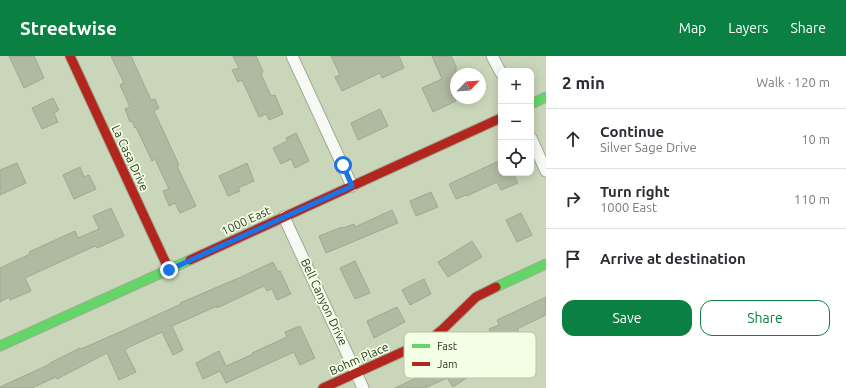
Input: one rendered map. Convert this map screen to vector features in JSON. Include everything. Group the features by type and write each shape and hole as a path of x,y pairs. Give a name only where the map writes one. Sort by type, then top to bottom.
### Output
{"street":[{"name":"La Casa Drive","path":"70,56 169,270"},
{"path":"292,56 352,186"},
{"path":"492,56 498,68"},
{"path":"534,103 546,97"},
{"name":"1000 East","path":"0,346 498,119"},
{"path":"532,140 546,171"},
{"name":"Bell Canyon Drive","path":"284,217 364,388"},
{"name":"Bohm Place","path":"442,332 466,304 476,297 546,264"},
{"name":"Bohm Place","path":"323,388 404,352"}],"building":[{"path":"9,56 34,56 44,78 24,88"},
{"path":"111,56 131,56 151,100 155,99 159,108 154,111 179,165 177,166 196,206 180,213 175,203 169,206 163,191 169,189 155,159 152,161 136,127 135,128 132,121 130,122 125,109 130,107 120,85 124,83"},
{"path":"233,56 256,56 263,72 261,74 271,96 275,95 283,114 269,120 266,114 259,117 242,80 238,82 232,70 239,68"},
{"path":"331,56 399,56 404,68 382,78 380,73 342,91 335,77 340,75"},
{"path":"432,56 451,56 456,66 456,68 450,68 450,104 433,112 422,88 442,79"},
{"path":"53,98 59,110 54,113 58,122 42,129 32,108"},
{"path":"380,109 388,126 358,140 351,123"},
{"path":"296,133 309,161 295,168 291,159 281,164 273,148 287,141 286,138"},
{"path":"498,161 498,176 514,176 518,183 501,190 497,182 467,196 466,195 456,199 449,184"},
{"path":"17,163 26,183 0,195 0,170"},
{"path":"247,163 254,181 238,188 240,191 228,196 219,176"},
{"path":"80,167 84,177 89,175 96,189 74,199 63,175"},
{"path":"431,192 438,207 416,216 410,201"},
{"path":"111,208 124,236 97,248 95,246 25,278 31,291 10,300 9,297 0,302 0,268 30,254 29,252 75,231 78,238 99,229 93,216"},
{"path":"392,210 398,223 326,253 319,236 354,224 355,227"},
{"path":"521,213 532,235 517,242 506,220"},
{"path":"472,241 482,257 448,277 438,262"},
{"path":"355,261 370,293 355,299 340,268"},
{"path":"273,262 278,272 280,271 291,294 277,300 272,289 267,291 264,286 217,308 217,306 172,326 183,350 173,355 162,332 129,347 125,350 136,372 119,380 107,353 57,379 56,377 32,388 0,388 80,348 81,349 122,331 181,304 180,303"},
{"path":"424,279 431,294 410,305 402,290"},
{"path":"546,297 546,315 517,329 519,332 491,332 489,329 499,325 497,320"},
{"path":"397,307 405,322 374,338 367,321"},
{"path":"300,326 315,358 300,365 294,352 226,383 220,371 203,379 196,363 219,351 226,366 287,337 285,332"},
{"path":"417,378 447,378 425,388 395,388"},
{"path":"447,378 466,378 453,387"}],"traffic: fast":[{"path":"534,103 546,97"},
{"path":"0,346 190,260"},
{"path":"496,287 546,264"}],"traffic: jam":[{"path":"70,56 169,270"},
{"path":"190,260 498,119"},
{"path":"439,332 476,297 496,287"},
{"path":"323,388 404,351"}],"route":[{"path":"169,270 352,186 343,165"}]}
